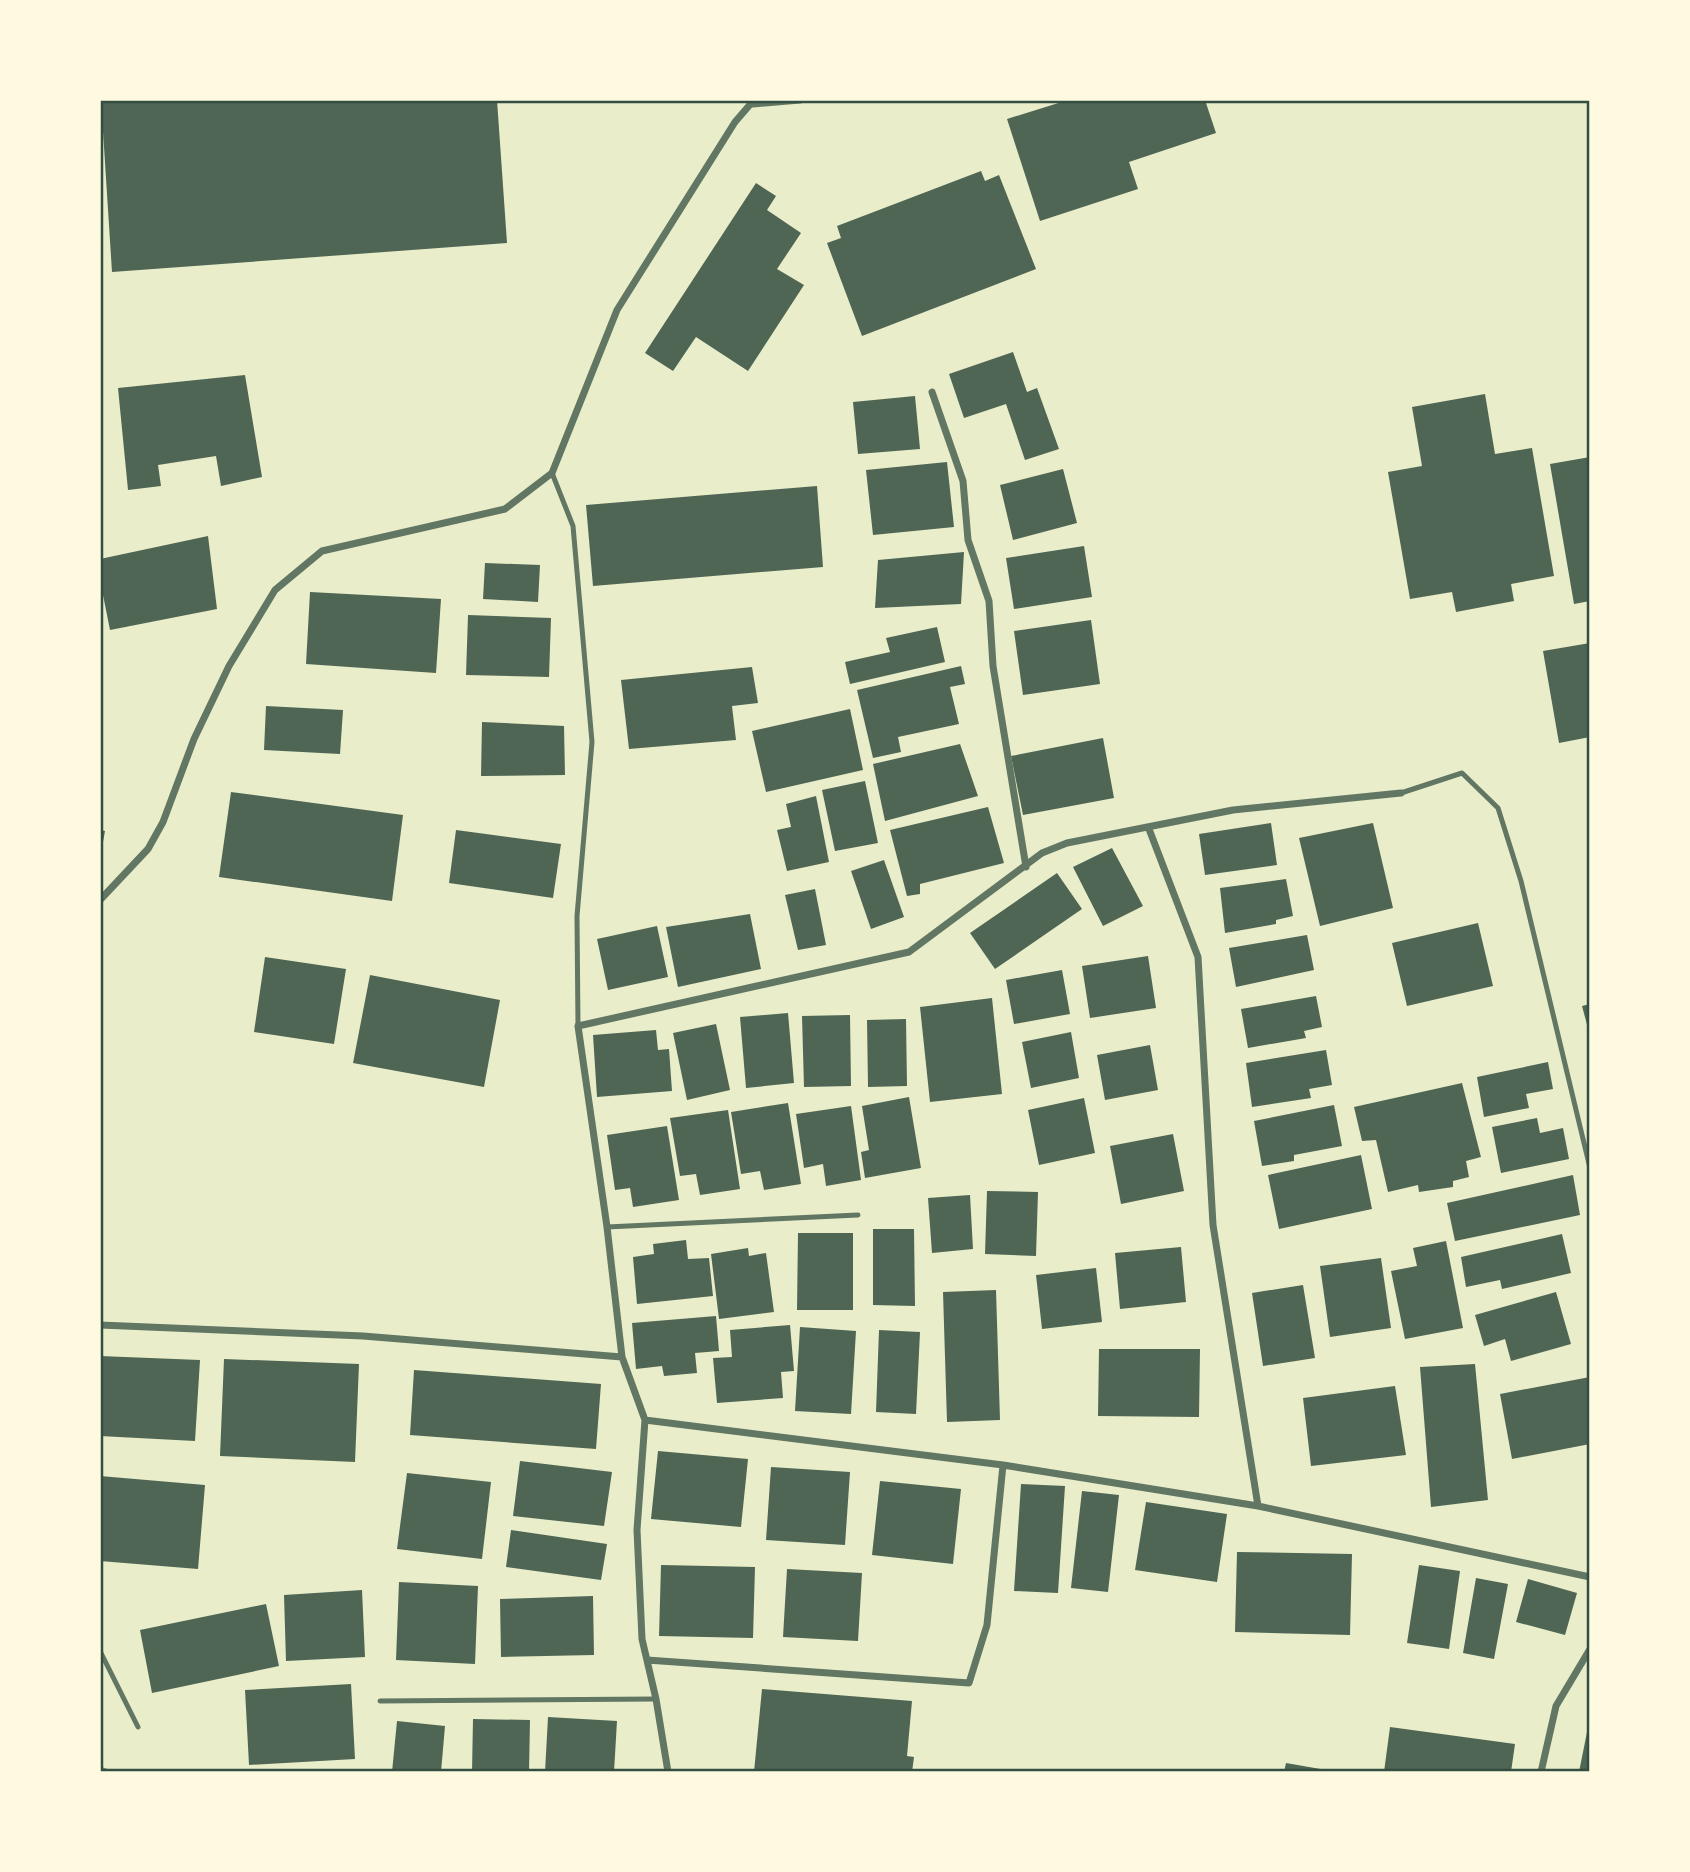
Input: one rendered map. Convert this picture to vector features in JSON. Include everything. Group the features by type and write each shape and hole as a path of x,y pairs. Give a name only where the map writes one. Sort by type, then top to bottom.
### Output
{"street":[{"path":"100,900 148,849 163,822 194,739 229,666 275,590 322,551 505,509 552,472 617,310 735,122 754,102 800,100"},
{"path":"932,392 962,481 968,540 989,601 993,666 1026,867"},
{"path":"668,1772 656,1699 642,1639 637,1530 645,1420 622,1357 607,1227 578,1027 909,952 1042,853 1067,843 1149,829 1233,810 1401,793"},
{"path":"1149,829 1198,957 1213,1226 1258,1506"},
{"path":"100,1325 363,1336 622,1357"},
{"path":"645,1420 1003,1465 1258,1506 1590,1577"},
{"path":"647,1660 969,1683 987,1625 1003,1465"},
{"path":"1541,1772 1556,1706 1590,1649"}],"lane":[{"path":"552,472 573,526 592,742 577,916 578,1027"},
{"path":"1401,793 1462,773 1498,808 1521,881 1590,1168"},
{"path":"607,1227 859,1215"},
{"path":"100,1651 138,1727"},
{"path":"380,1701 656,1699"}],"building":[{"path":"101,100 497,100 507,243 112,272"},
{"path":"1068,100 1205,100 1216,133 1129,162 1138,189 1040,221 1007,119"},
{"path":"981,171 985,181 999,175 1036,269 862,336 827,243 841,238 837,226"},
{"path":"756,183 776,196 767,210 801,233 777,269 804,285 748,371 696,337 673,371 645,353"},
{"path":"1013,352 1027,392 1037,388 1059,449 1025,460 1006,404 964,418 949,374"},
{"path":"245,375 262,477 221,486 216,456 158,465 161,486 128,490 118,388"},
{"path":"1485,394 1495,454 1532,448 1554,576 1511,584 1514,601 1456,612 1452,592 1410,599 1388,472 1422,466 1412,407"},
{"path":"915,396 920,449 858,454 853,402"},
{"path":"1590,457 1590,601 1574,604 1550,464"},
{"path":"947,462 954,527 873,535 866,470"},
{"path":"1063,469 1077,523 1013,540 1000,485"},
{"path":"817,486 823,567 593,586 586,505"},
{"path":"208,536 217,609 110,630 100,580 100,559"},
{"path":"1084,546 1092,597 1014,609 1006,558"},
{"path":"964,552 961,604 875,608 878,560"},
{"path":"485,563 540,565 538,602 483,599"},
{"path":"310,592 441,599 436,673 306,664"},
{"path":"468,615 551,618 549,677 466,675"},
{"path":"1091,620 1100,684 1023,695 1014,631"},
{"path":"937,627 945,662 850,684 845,662 890,652 886,638"},
{"path":"1590,643 1590,737 1559,743 1543,651"},
{"path":"961,666 965,684 950,687 959,724 898,737 901,752 873,758 857,690"},
{"path":"752,667 758,703 732,706 736,740 629,749 621,680"},
{"path":"266,706 343,710 340,754 264,750"},
{"path":"850,709 863,770 766,792 752,731"},
{"path":"482,722 564,726 565,775 481,776"},
{"path":"1103,738 1114,798 1023,815 1011,756"},
{"path":"960,744 978,796 885,821 873,764"},
{"path":"865,781 878,843 835,851 822,790"},
{"path":"231,792 403,815 392,901 219,877"},
{"path":"816,796 829,862 787,871 777,830 791,827 786,804"},
{"path":"988,807 1004,863 920,884 920,894 907,896 890,830"},
{"path":"1271,823 1277,865 1205,875 1199,834"},
{"path":"1373,823 1393,908 1320,926 1299,838"},
{"path":"100,830 105,831 101,853 100,853"},
{"path":"456,830 561,844 553,898 449,883"},
{"path":"1112,848 1143,906 1103,926 1073,867"},
{"path":"884,860 904,917 871,929 851,871"},
{"path":"1057,873 1082,909 995,969 970,933"},
{"path":"1286,879 1293,916 1276,920 1276,924 1225,933 1220,888"},
{"path":"815,889 826,945 798,950 785,895"},
{"path":"750,914 761,969 678,987 666,927"},
{"path":"1478,923 1493,986 1407,1006 1392,943"},
{"path":"657,926 668,977 608,990 597,939"},
{"path":"1307,935 1314,970 1236,987 1229,948"},
{"path":"1148,956 1156,1008 1090,1018 1082,966"},
{"path":"265,957 346,969 334,1044 254,1032"},
{"path":"1062,970 1070,1014 1014,1024 1006,980"},
{"path":"370,975 500,1000 484,1087 353,1063"},
{"path":"1316,996 1322,1027 1304,1031 1306,1038 1248,1048 1241,1009"},
{"path":"992,998 1002,1094 930,1102 920,1007"},
{"path":"1590,1004 1590,1032 1589,1032 1582,1006"},
{"path":"788,1013 794,1083 746,1088 740,1017"},
{"path":"850,1015 851,1086 804,1087 802,1016"},
{"path":"906,1019 907,1086 868,1087 867,1020"},
{"path":"716,1024 730,1090 687,1100 673,1033"},
{"path":"656,1030 658,1050 669,1049 672,1091 597,1097 593,1035"},
{"path":"1071,1032 1079,1078 1031,1088 1022,1042"},
{"path":"1150,1045 1158,1090 1105,1100 1097,1055"},
{"path":"1326,1050 1332,1085 1309,1089 1311,1098 1252,1107 1246,1063"},
{"path":"1548,1062 1553,1089 1526,1094 1529,1108 1484,1117 1477,1077"},
{"path":"1462,1083 1481,1157 1466,1161 1469,1177 1453,1181 1453,1187 1419,1192 1418,1185 1388,1192 1376,1140 1362,1141 1354,1107"},
{"path":"909,1097 921,1168 865,1178 861,1152 869,1150 862,1106"},
{"path":"1084,1098 1095,1153 1039,1165 1028,1110"},
{"path":"788,1103 801,1184 764,1190 760,1171 741,1174 731,1112"},
{"path":"1334,1105 1342,1146 1294,1155 1294,1161 1262,1166 1254,1121"},
{"path":"851,1106 861,1180 826,1186 823,1164 804,1168 796,1114"},
{"path":"728,1110 740,1189 700,1195 696,1174 680,1176 670,1118"},
{"path":"1537,1118 1540,1133 1563,1128 1569,1159 1501,1173 1492,1127"},
{"path":"667,1126 679,1200 633,1207 630,1188 615,1190 607,1135"},
{"path":"1173,1134 1184,1191 1121,1204 1110,1146"},
{"path":"1361,1155 1372,1209 1279,1229 1268,1175"},
{"path":"1573,1175 1580,1215 1455,1241 1447,1203"},
{"path":"987,1191 1038,1192 1036,1256 985,1254"},
{"path":"970,1195 973,1249 932,1253 928,1198"},
{"path":"873,1229 914,1229 915,1306 873,1305"},
{"path":"798,1233 853,1233 853,1310 797,1310"},
{"path":"1562,1234 1571,1273 1502,1289 1500,1280 1466,1287 1461,1257"},
{"path":"686,1240 688,1259 709,1258 713,1296 637,1304 633,1257 654,1254 653,1244"},
{"path":"1446,1241 1463,1328 1405,1339 1391,1271 1417,1266 1413,1248"},
{"path":"1181,1247 1186,1302 1120,1309 1115,1253"},
{"path":"748,1248 749,1256 766,1253 774,1312 719,1319 711,1254"},
{"path":"1381,1258 1391,1328 1330,1337 1320,1266"},
{"path":"1096,1268 1102,1322 1042,1329 1036,1275"},
{"path":"1303,1285 1315,1358 1263,1366 1252,1293"},
{"path":"996,1290 1000,1420 947,1422 943,1292"},
{"path":"1556,1292 1571,1344 1511,1361 1505,1339 1484,1346 1475,1315"},
{"path":"716,1316 719,1351 695,1353 697,1373 664,1376 662,1366 636,1369 632,1323"},
{"path":"790,1325 794,1371 781,1372 783,1398 717,1403 713,1358 732,1357 730,1330"},
{"path":"800,1327 856,1331 851,1414 795,1411"},
{"path":"879,1330 920,1332 916,1414 876,1412"},
{"path":"1099,1349 1200,1349 1199,1417 1098,1416"},
{"path":"100,1356 200,1360 195,1441 100,1436"},
{"path":"224,1359 359,1364 355,1462 220,1456"},
{"path":"1475,1364 1488,1500 1431,1507 1420,1367"},
{"path":"414,1370 601,1384 596,1449 410,1435"},
{"path":"1590,1377 1590,1444 1512,1459 1500,1394"},
{"path":"1395,1386 1406,1455 1311,1466 1303,1398"},
{"path":"658,1451 748,1459 741,1527 651,1519"},
{"path":"520,1461 612,1472 604,1526 513,1516"},
{"path":"771,1467 850,1472 845,1545 766,1540"},
{"path":"407,1473 491,1482 482,1559 397,1549"},
{"path":"100,1476 205,1485 198,1569 100,1561"},
{"path":"880,1481 961,1489 953,1564 872,1555"},
{"path":"1021,1484 1065,1486 1058,1593 1014,1591"},
{"path":"1082,1491 1119,1495 1108,1592 1071,1588"},
{"path":"1146,1502 1227,1514 1217,1582 1135,1570"},
{"path":"511,1530 607,1544 601,1580 506,1567"},
{"path":"1237,1552 1352,1554 1350,1635 1235,1632"},
{"path":"661,1565 755,1567 753,1638 659,1636"},
{"path":"1419,1565 1460,1571 1449,1649 1407,1643"},
{"path":"787,1569 862,1573 858,1641 783,1637"},
{"path":"1476,1578 1508,1584 1494,1659 1463,1653"},
{"path":"1528,1579 1577,1593 1565,1635 1516,1622"},
{"path":"399,1582 478,1586 475,1664 396,1660"},
{"path":"362,1590 365,1657 286,1661 284,1595"},
{"path":"593,1596 594,1655 501,1657 500,1599"},
{"path":"266,1604 279,1666 152,1693 140,1630"},
{"path":"351,1684 355,1759 249,1765 245,1690"},
{"path":"762,1689 912,1701 907,1756 914,1757 912,1772 754,1772"},
{"path":"548,1717 617,1721 614,1772 545,1772"},
{"path":"473,1719 530,1720 529,1772 472,1772"},
{"path":"397,1721 445,1726 441,1772 392,1772"},
{"path":"1390,1727 1515,1744 1511,1772 1384,1772"},
{"path":"1588,1727 1590,1772 1579,1772"},
{"path":"1286,1763 1332,1771 1332,1772 1284,1772"}],"railway":[{"path":"100,1769 109,1772"}]}
